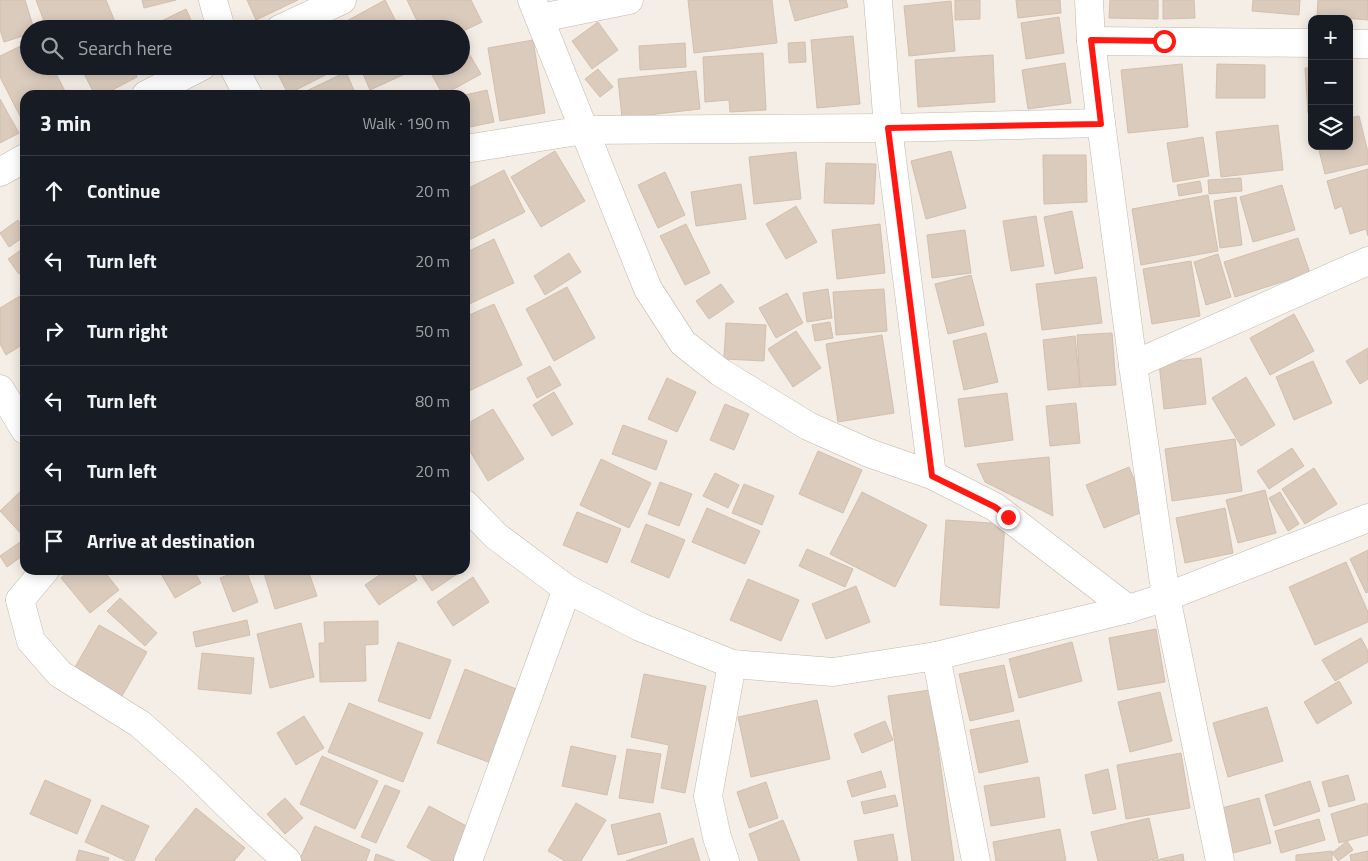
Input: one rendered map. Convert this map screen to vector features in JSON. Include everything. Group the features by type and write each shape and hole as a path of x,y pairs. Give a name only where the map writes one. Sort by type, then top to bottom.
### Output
{"street":[{"path":"213,0 219,20"},
{"path":"299,20 342,0"},
{"path":"630,0 536,9 648,289 684,343 720,372 808,426 869,453 932,476 995,507 1128,609"},
{"path":"878,0 888,128 932,476"},
{"path":"1089,0 1091,40 1101,124 1166,597 1220,861"},
{"path":"1091,40 1308,43"},
{"path":"1353,44 1368,44"},
{"path":"156,90 185,75"},
{"path":"238,75 246,90"},
{"path":"470,148 584,130 888,128 1101,124"},
{"path":"0,172 20,161"},
{"path":"1133,365 1368,261"},
{"path":"0,389 20,422"},
{"path":"470,509 496,536 567,589 640,627 732,664 833,672 936,656 1128,609 1166,597 1368,518"},
{"path":"39,575 10,599 31,641 60,674 140,724 194,772 287,861"},
{"path":"468,861 567,589"},
{"path":"936,656 976,861"},
{"path":"725,861 708,796 732,664"}],"building":[{"path":"0,0 25,0 31,20 20,20 20,37 4,42 0,30"},
{"path":"36,0 106,0 114,20 44,20"},
{"path":"142,0 176,0 144,8"},
{"path":"247,0 298,0 256,20"},
{"path":"385,0 395,20 349,20"},
{"path":"407,0 471,0 482,22 470,28 470,20 417,20"},
{"path":"688,0 772,0 777,43 694,53"},
{"path":"789,0 846,0 848,7 795,21"},
{"path":"955,0 980,0 980,19 955,20"},
{"path":"1016,0 1060,0 1061,13 1018,18"},
{"path":"1110,0 1158,0 1158,19 1109,18"},
{"path":"1163,0 1194,0 1195,18 1163,19"},
{"path":"1253,0 1300,0 1299,15 1252,11"},
{"path":"1318,0 1368,0 1368,20 1353,19 1353,15 1317,15"},
{"path":"951,1 955,51 909,56 904,6"},
{"path":"186,9 191,20 163,20"},
{"path":"1059,17 1064,53 1026,59 1021,23"},
{"path":"598,22 618,50 592,69 572,41"},
{"path":"853,36 860,104 817,108 811,40"},
{"path":"533,40 545,113 500,121 488,48"},
{"path":"805,42 806,62 789,63 788,43"},
{"path":"685,43 686,67 640,70 639,46"},
{"path":"20,46 20,75 57,75 64,90 20,90 20,116 0,77 0,56"},
{"path":"763,53 766,110 730,112 729,100 705,102 703,57"},
{"path":"470,55 481,74 452,90 440,90 432,75 470,75"},
{"path":"993,55 995,102 918,107 915,60"},
{"path":"1065,63 1071,103 1028,109 1022,70"},
{"path":"1182,64 1188,127 1128,133 1121,70"},
{"path":"1217,64 1265,65 1265,98 1216,98"},
{"path":"1305,68 1308,68 1308,113"},
{"path":"598,69 613,87 600,97 585,79"},
{"path":"696,71 700,109 622,118 618,79"},
{"path":"85,75 136,75 137,77 112,90 92,90"},
{"path":"278,75 325,75 296,90 286,90"},
{"path":"340,75 347,75 354,90 308,90"},
{"path":"364,75 403,75 370,90"},
{"path":"487,90 494,122 470,127 470,94"},
{"path":"0,99 19,133 0,143"},
{"path":"1359,116 1368,152 1368,164 1325,174 1319,150 1353,150 1353,117"},
{"path":"1278,125 1283,170 1221,177 1216,132"},
{"path":"1203,137 1209,176 1173,182 1167,143"},
{"path":"555,151 585,201 541,227 511,177"},
{"path":"951,151 966,208 926,219 911,161"},
{"path":"796,152 801,199 754,204 749,157"},
{"path":"1043,155 1086,155 1087,202 1044,204"},
{"path":"826,163 876,164 874,204 824,203"},
{"path":"1368,169 1368,236 1366,229 1350,234 1342,206 1335,209 1327,181"},
{"path":"504,170 525,212 470,240 470,187"},
{"path":"665,172 685,215 658,228 638,185"},
{"path":"1241,178 1242,191 1209,194 1208,180"},
{"path":"1200,181 1202,192 1179,196 1177,185"},
{"path":"741,184 746,219 696,226 691,192"},
{"path":"1282,185 1295,230 1253,242 1240,197"},
{"path":"1208,195 1218,251 1141,265 1132,209"},
{"path":"1236,197 1242,245 1220,248 1214,201"},
{"path":"796,206 817,242 786,259 766,224"},
{"path":"1072,211 1083,268 1055,274 1044,217"},
{"path":"1036,216 1044,266 1011,271 1003,221"},
{"path":"18,220 20,223 20,239 9,247 0,233"},
{"path":"686,224 710,273 685,285 660,236"},
{"path":"880,224 885,273 837,279 832,230"},
{"path":"965,230 971,273 932,278 927,235"},
{"path":"1298,238 1310,273 1235,297 1224,262"},
{"path":"494,239 514,283 470,304 470,251"},
{"path":"20,251 19,274 8,259"},
{"path":"569,253 581,272 545,295 534,276"},
{"path":"1218,254 1231,297 1206,305 1194,262"},
{"path":"1191,261 1200,316 1152,324 1143,269"},
{"path":"971,275 984,325 948,334 935,284"},
{"path":"1096,277 1102,323 1042,330 1036,284"},
{"path":"721,284 734,302 709,319 696,301"},
{"path":"567,287 595,338 554,361 526,309"},
{"path":"828,289 832,318 807,322 803,293"},
{"path":"884,289 887,331 836,335 833,292"},
{"path":"787,293 803,323 776,338 759,308"},
{"path":"20,296 20,346 6,355 0,344 0,308"},
{"path":"494,304 522,365 470,391 470,315"},
{"path":"1294,314 1314,351 1270,375 1250,338"},
{"path":"830,322 833,338 815,341 812,325"},
{"path":"726,323 766,325 764,361 724,359"},
{"path":"796,331 821,368 793,387 768,349"},
{"path":"986,333 998,382 964,390 953,341"},
{"path":"1112,333 1116,385 1080,387 1077,335"},
{"path":"882,335 894,413 838,422 826,344"},
{"path":"1075,336 1080,387 1048,390 1043,340"},
{"path":"1368,348 1368,379 1360,384 1346,361"},
{"path":"1201,358 1206,404 1164,409 1159,363"},
{"path":"1313,361 1332,403 1294,420 1276,377"},
{"path":"550,366 561,385 537,398 527,378"},
{"path":"1246,377 1275,425 1241,446 1212,398"},
{"path":"667,378 696,392 677,432 648,419"},
{"path":"554,392 573,424 552,436 533,405"},
{"path":"1007,393 1013,440 965,447 958,399"},
{"path":"1076,403 1080,443 1050,446 1046,406"},
{"path":"725,404 749,414 734,450 710,440"},
{"path":"493,409 524,459 488,481 470,451 470,422"},
{"path":"623,425 667,441 656,470 612,454"},
{"path":"1235,439 1242,491 1172,501 1165,449"},
{"path":"1292,448 1304,466 1269,489 1257,471"},
{"path":"818,451 862,470 843,513 799,494"},
{"path":"1049,457 1053,516 985,482 977,464"},
{"path":"601,459 651,483 629,528 580,505"},
{"path":"1129,467 1147,510 1104,528 1086,485"},
{"path":"1314,468 1337,504 1305,524 1282,489"},
{"path":"715,473 739,485 728,508 703,496"},
{"path":"660,482 692,494 679,526 648,514"},
{"path":"744,484 774,496 762,525 732,513"},
{"path":"1265,490 1276,533 1238,543 1226,500"},
{"path":"20,492 20,533 0,511"},
{"path":"862,492 927,525 895,587 830,554"},
{"path":"1280,492 1299,524 1288,531 1269,498"},
{"path":"707,508 760,531 745,564 692,542"},
{"path":"1225,508 1233,553 1185,563 1176,518"},
{"path":"577,512 621,529 607,563 563,545"},
{"path":"946,520 1005,524 999,608 940,605"},
{"path":"646,524 685,540 669,578 631,562"},
{"path":"20,542 20,558 7,567 0,556"},
{"path":"807,549 853,569 845,587 799,566"},
{"path":"1368,550 1368,592 1366,593 1350,559"},
{"path":"1346,562 1368,612 1368,622 1315,645 1289,587"},
{"path":"65,575 107,575 119,590 90,613 61,578"},
{"path":"162,575 196,575 201,583 175,598"},
{"path":"228,575 248,575 258,602 233,612 220,578"},
{"path":"265,575 310,575 317,596 275,609"},
{"path":"380,575 414,575 417,580 379,605 365,585"},
{"path":"421,575 456,575 432,591"},
{"path":"473,577 489,602 453,626 437,602"},
{"path":"748,579 799,600 781,641 730,620"},
{"path":"856,586 870,622 826,639 812,604"},
{"path":"120,598 157,633 145,646 107,611"},
{"path":"247,620 250,635 196,647 193,632"},
{"path":"378,621 378,644 365,645 366,681 320,682 319,643 325,643 324,622"},
{"path":"301,623 314,677 270,688 257,634"},
{"path":"99,625 147,652 122,696 74,669"},
{"path":"1156,629 1165,682 1118,690 1109,638"},
{"path":"1361,638 1368,651 1368,662 1335,681 1322,660"},
{"path":"398,642 451,660 430,719 378,701"},
{"path":"1072,642 1082,681 1019,698 1009,659"},
{"path":"202,653 254,658 251,694 198,689"},
{"path":"1004,665 1014,711 970,721 959,674"},
{"path":"465,669 519,690 491,763 437,743"},
{"path":"644,674 706,686 685,793 661,788 669,745 631,737"},
{"path":"1339,681 1352,703 1317,724 1304,702"},
{"path":"930,690 954,861 912,861 888,696"},
{"path":"1160,692 1172,741 1130,752 1118,702"},
{"path":"817,700 830,759 751,777 738,717"},
{"path":"349,703 423,733 403,782 328,752"},
{"path":"1267,707 1283,761 1228,777 1213,723"},
{"path":"304,716 324,748 296,765 277,733"},
{"path":"1019,720 1028,762 979,773 970,730"},
{"path":"885,721 893,740 862,753 854,734"},
{"path":"571,746 616,756 607,795 562,786"},
{"path":"627,749 661,754 653,803 619,798"},
{"path":"1181,753 1190,808 1126,819 1117,765"},
{"path":"322,756 378,781 355,829 300,804"},
{"path":"1108,769 1116,809 1093,814 1085,775"},
{"path":"881,771 886,787 852,797 847,781"},
{"path":"1348,775 1355,800 1329,807 1322,782"},
{"path":"1039,777 1045,817 991,826 984,786"},
{"path":"45,780 91,800 77,834 30,814"},
{"path":"1310,781 1320,811 1274,826 1265,795"},
{"path":"766,782 778,818 749,828 737,792"},
{"path":"385,785 400,791 376,843 361,837"},
{"path":"895,795 898,806 864,814 861,802"},
{"path":"285,798 303,818 285,834 267,814"},
{"path":"1259,798 1271,843 1233,853 1222,808"},
{"path":"576,803 606,820 581,861 565,861 548,851"},
{"path":"1367,803 1368,835 1339,843 1331,814"},
{"path":"102,805 149,826 134,861 127,861 85,842"},
{"path":"429,806 474,830 457,861 433,861 407,847"},
{"path":"196,808 245,848 234,861 156,861 155,859"},
{"path":"660,813 667,843 618,855 611,825"},
{"path":"1149,818 1158,858 1147,861 1098,861 1091,832"},
{"path":"1319,819 1325,840 1281,853 1275,831"},
{"path":"783,820 800,861 759,861 749,834"},
{"path":"315,826 370,850 366,861 303,861 300,859"},
{"path":"1060,829 1066,861 996,861 993,842"},
{"path":"893,834 898,861 858,861 854,841"},
{"path":"693,838 700,861 626,861"},
{"path":"1347,841 1353,850 1338,861 1332,853"},
{"path":"79,850 109,858 108,861 76,861"},
{"path":"1332,851 1332,861 1296,861 1296,855"},
{"path":"1368,851 1368,861 1351,861 1350,855"},
{"path":"376,854 395,861 374,861"},
{"path":"1183,854 1184,861 1152,861"}],"route":[{"path":"1008,517 995,507 932,476 888,128 1101,124 1091,40 1164,41"}]}
